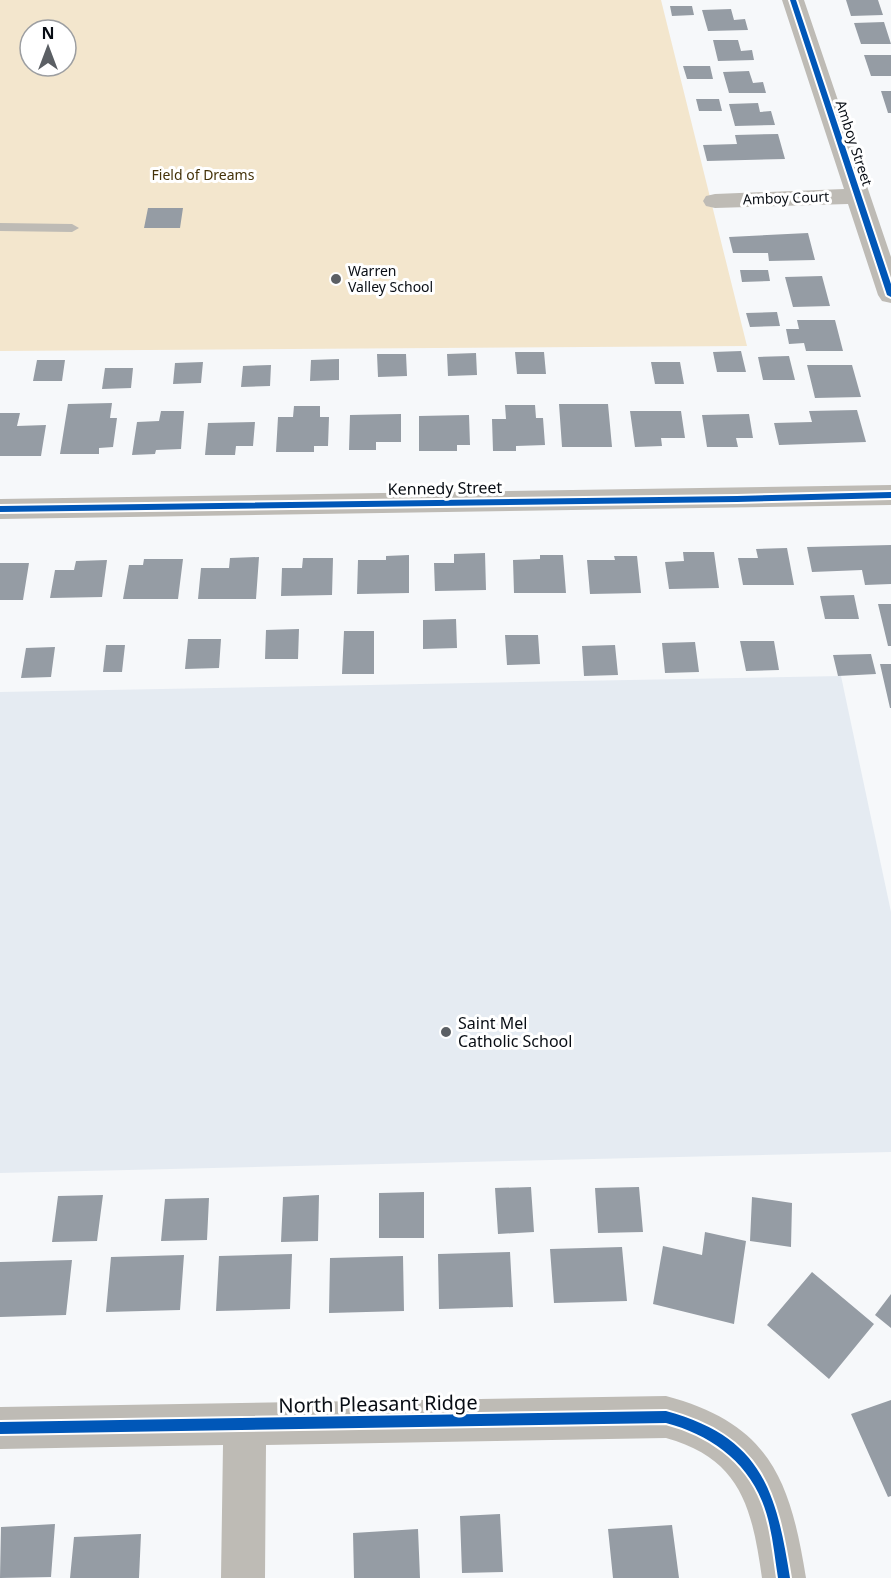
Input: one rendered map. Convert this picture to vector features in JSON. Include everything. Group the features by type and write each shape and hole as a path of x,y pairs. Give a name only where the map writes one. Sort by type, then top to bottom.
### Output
{"street":[{"name":"Amboy Street","path":"793,0 858,196 889,281"},
{"name":"Amboy Court","path":"715,201 858,196"},
{"name":"Kennedy Street","path":"0,509 891,495"},
{"name":"North Pleasant Ridge","path":"0,1428 666,1417 689,1422 717,1436 743,1460 757,1478 768,1501 775,1526 784,1578"},
{"path":"243,1578 245,1424"}],"lane":[{"path":"0,228 72,228"}],"shaded area":[{"name":"Saint Mel Catholic School","path":"841,676 891,912 891,1152 0,1173 0,692"}],"green space":[{"name":"Field of Dreams","path":"0,0 661,0 747,346 0,351"}],"building":[{"path":"846,0 878,0 883,15 851,16"},
{"path":"670,6 692,6 694,15 672,16"},
{"path":"731,9 734,20 745,19 748,30 708,31 702,10"},
{"path":"884,22 891,44 861,44 854,23"},
{"path":"713,40 738,40 741,51 752,50 754,60 718,61"},
{"path":"864,55 891,55 891,76 871,76"},
{"path":"683,66 710,66 713,79 687,79"},
{"path":"749,71 753,83 763,82 766,93 729,93 723,72"},
{"path":"881,91 891,91 891,113 888,113"},
{"path":"696,99 719,99 722,111 699,111"},
{"path":"758,103 760,112 771,111 775,125 735,126 729,104"},
{"path":"778,134 785,159 707,161 703,145 737,144 735,135"},
{"path":"148,208 183,208 180,228 144,228"},
{"path":"808,233 815,260 769,261 768,253 733,253 729,237"},
{"path":"740,270 768,270 770,281 742,282"},
{"path":"822,276 830,306 793,307 785,277"},
{"path":"777,312 780,326 750,327 746,313"},
{"path":"797,320 835,320 843,351 806,351 804,343 789,344 786,329 799,329"},
{"path":"741,351 746,372 717,372 713,352"},
{"path":"515,352 544,352 546,374 517,374"},
{"path":"476,353 477,375 448,376 447,354"},
{"path":"377,354 406,354 407,376 378,377"},
{"path":"789,356 795,380 763,380 758,357"},
{"path":"339,359 339,380 310,381 311,360"},
{"path":"37,360 65,360 62,381 33,381"},
{"path":"203,362 201,383 173,384 175,363"},
{"path":"651,362 680,362 684,384 655,384"},
{"path":"271,365 270,386 241,387 243,366"},
{"path":"807,365 852,365 861,397 815,398"},
{"path":"105,368 133,368 131,388 102,389"},
{"path":"112,403 110,418 117,418 113,447 99,448 99,454 60,454 68,404"},
{"path":"559,404 608,404 612,447 562,447"},
{"path":"505,405 535,405 536,418 543,418 545,445 516,446 516,451 493,451 492,419 506,419"},
{"path":"294,406 320,406 320,417 329,417 328,446 314,446 314,452 276,452 278,417 293,417"},
{"path":"857,410 866,442 779,445 774,423 812,422 809,411"},
{"path":"161,411 184,411 181,449 156,450 155,454 132,455 137,422 159,421"},
{"path":"630,411 681,411 685,438 661,438 662,446 635,447"},
{"path":"0,413 20,413 17,426 46,425 41,456 0,456"},
{"path":"401,414 401,442 376,442 376,450 349,450 350,415"},
{"path":"749,414 753,438 736,438 738,447 707,447 702,415"},
{"path":"469,415 470,445 457,445 457,451 419,451 419,416"},
{"path":"255,422 253,446 236,446 235,455 205,455 208,423"},
{"path":"891,545 891,584 865,585 862,570 812,572 807,547"},
{"path":"787,548 794,585 743,585 738,558 758,558 756,549"},
{"path":"683,552 714,552 719,588 669,589 665,562 684,561"},
{"path":"485,553 486,590 435,591 434,563 454,563 454,554"},
{"path":"409,555 409,593 357,594 358,560 386,560 386,556"},
{"path":"540,555 563,555 566,593 514,593 513,560 540,559"},
{"path":"614,556 637,556 641,593 590,594 587,560 615,560"},
{"path":"259,557 256,599 198,599 201,568 229,568 230,558"},
{"path":"303,558 333,558 332,595 281,596 282,568 302,568"},
{"path":"144,559 183,559 178,599 123,599 129,565 143,565"},
{"path":"107,560 102,597 50,598 55,570 74,570 76,561"},
{"path":"0,563 29,563 23,600 0,600"},
{"path":"854,595 859,619 825,619 820,596"},
{"path":"878,604 891,604 891,646 888,646"},
{"path":"456,619 457,648 423,649 423,620"},
{"path":"299,629 298,659 265,659 266,630"},
{"path":"344,631 374,631 374,674 342,674"},
{"path":"505,635 538,635 540,664 507,665"},
{"path":"188,639 221,639 219,668 185,669"},
{"path":"740,641 774,641 779,670 746,671"},
{"path":"695,642 699,672 665,673 662,643"},
{"path":"106,645 125,645 122,672 103,672"},
{"path":"615,645 618,675 584,676 582,646"},
{"path":"55,647 51,677 21,678 26,648"},
{"path":"871,654 876,674 838,676 833,655"},
{"path":"880,664 891,664 891,708 890,708"},
{"path":"531,1187 534,1232 498,1234 495,1188"},
{"path":"639,1187 643,1232 598,1233 595,1188"},
{"path":"424,1192 424,1238 379,1238 379,1193"},
{"path":"103,1195 97,1241 52,1242 58,1196"},
{"path":"319,1195 318,1241 281,1242 283,1197"},
{"path":"752,1197 792,1203 791,1247 750,1241"},
{"path":"209,1198 207,1240 161,1241 165,1199"},
{"path":"705,1232 746,1241 734,1324 653,1304 663,1246 702,1255"},
{"path":"622,1247 627,1301 554,1303 550,1249"},
{"path":"510,1252 513,1307 439,1309 438,1254"},
{"path":"292,1254 290,1309 216,1311 219,1256"},
{"path":"184,1255 180,1310 106,1312 111,1257"},
{"path":"403,1256 404,1311 329,1313 330,1258"},
{"path":"72,1260 66,1315 0,1317 0,1262"},
{"path":"812,1272 874,1324 829,1379 767,1325"},
{"path":"891,1294 891,1328 875,1315"},
{"path":"891,1400 891,1496 888,1497 851,1414"},
{"path":"500,1514 503,1572 462,1573 460,1516"},
{"path":"55,1524 51,1577 0,1578 1,1527"},
{"path":"672,1525 679,1578 613,1578 608,1529"},
{"path":"418,1529 420,1578 354,1578 353,1533"},
{"path":"141,1534 139,1578 70,1578 74,1537"}],"cycle path":[{"path":"793,0 891,295"},
{"path":"0,509 891,495"},
{"path":"0,1428 666,1417 699,1428 714,1436 740,1457 751,1470 761,1485 771,1510 784,1578"}],"place":[{"name":"Warren Valley School","path":"336,279"},
{"name":"Saint Mel Catholic School","path":"446,1032"}]}
